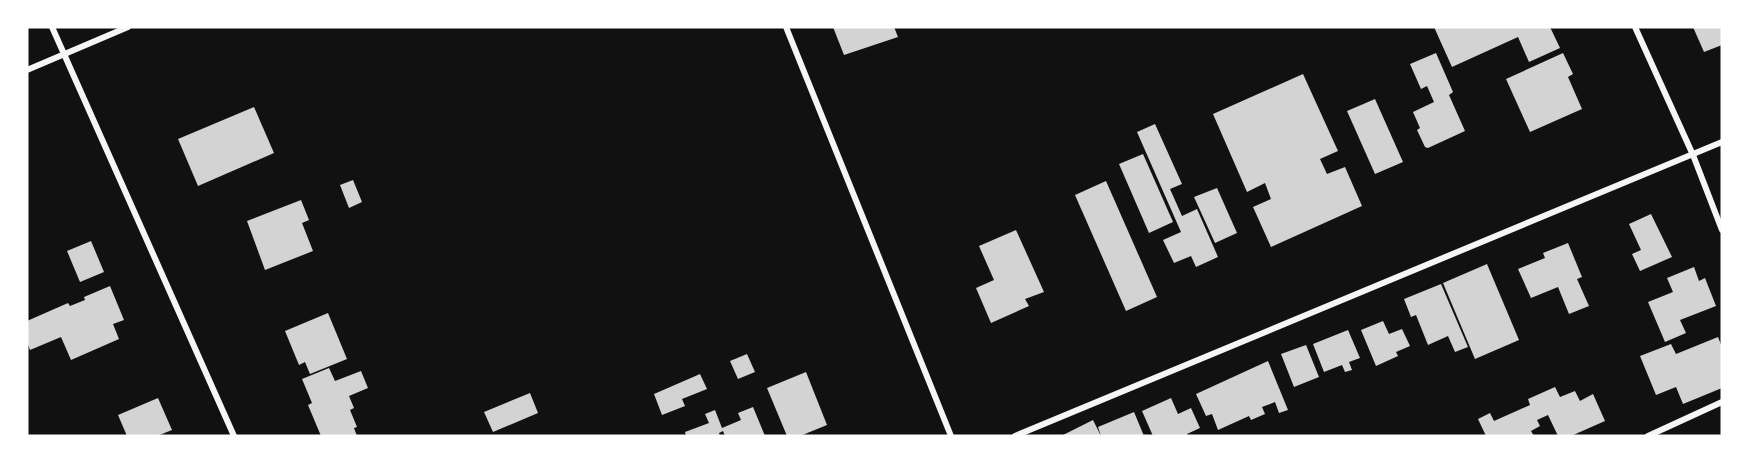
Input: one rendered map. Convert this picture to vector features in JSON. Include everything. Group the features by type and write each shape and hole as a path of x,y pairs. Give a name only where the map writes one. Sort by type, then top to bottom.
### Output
{"street":[{"path":"52,27 234,436"},
{"path":"27,70 128,27"},
{"path":"786,27 951,436"},
{"path":"1635,27 1693,155 1722,230"},
{"path":"1015,436 1722,142"},
{"path":"1648,436 1722,402"}],"building":[{"path":"833,27 894,27 898,37 844,55"},
{"path":"1434,27 1550,27 1560,48 1529,62 1518,37 1452,67"},
{"path":"1693,27 1722,27 1722,45 1704,52"},
{"path":"1436,53 1453,92 1449,95 1465,131 1428,148 1425,147 1417,130 1420,128 1413,112 1434,102 1427,86 1421,89 1410,64"},
{"path":"1563,53 1573,74 1568,77 1582,109 1530,132 1506,79"},
{"path":"1303,74 1338,151 1320,159 1327,174 1345,167 1362,206 1271,247 1253,207 1271,199 1265,183 1247,192 1213,114"},
{"path":"1375,99 1403,162 1375,174 1347,111"},
{"path":"254,107 274,153 198,186 178,139"},
{"path":"1155,124 1182,184 1170,189 1182,216 1197,209 1218,257 1196,267 1191,256 1174,263 1163,240 1181,232 1137,132"},
{"path":"1143,154 1173,222 1149,233 1119,164"},
{"path":"353,180 362,202 349,208 340,185"},
{"path":"1106,181 1157,297 1126,311 1075,195"},
{"path":"1217,188 1237,233 1215,243 1194,197"},
{"path":"301,200 309,220 302,223 313,251 265,270 247,221"},
{"path":"1651,214 1672,257 1640,271 1632,254 1641,250 1629,224"},
{"path":"1016,230 1044,292 1025,299 1029,306 991,323 976,288 994,280 979,246"},
{"path":"91,241 104,272 80,282 67,251"},
{"path":"1568,243 1582,277 1577,279 1589,306 1569,314 1558,287 1531,298 1518,269 1545,258 1543,253"},
{"path":"1487,264 1519,340 1475,359 1443,283"},
{"path":"1694,267 1699,281 1705,278 1716,306 1680,320 1686,333 1665,342 1648,302 1673,292 1667,278"},
{"path":"1441,284 1468,347 1455,352 1448,336 1428,345 1416,315 1411,317 1404,299"},
{"path":"110,286 124,320 113,324 119,339 71,360 61,337 30,350 27,342 27,321 68,303 70,306 85,300 84,297"},
{"path":"328,313 347,359 310,374 305,362 299,365 285,331"},
{"path":"1383,321 1389,334 1402,329 1410,346 1396,352 1398,356 1376,366 1361,330"},
{"path":"1348,330 1360,358 1349,362 1352,370 1345,372 1342,365 1324,372 1313,344"},
{"path":"1718,337 1722,347 1722,388 1683,404 1676,387 1656,395 1640,356 1671,344 1676,354"},
{"path":"1306,345 1319,377 1294,387 1281,354"},
{"path":"747,354 755,372 738,379 730,361"},
{"path":"1268,361 1288,410 1279,413 1275,402 1262,407 1265,414 1251,420 1249,416 1218,430 1212,414 1206,416 1196,394"},
{"path":"329,368 335,381 361,371 368,388 349,396 354,408 350,410 357,427 354,428 357,436 321,436 308,405 312,403 302,379"},
{"path":"806,372 827,425 800,436 787,436 767,388"},
{"path":"700,374 707,389 682,399 685,406 662,415 654,394"},
{"path":"1555,387 1560,397 1575,391 1580,401 1593,394 1605,421 1571,436 1558,436 1548,415 1537,420 1540,426 1531,431 1534,436 1486,436 1478,419 1490,413 1494,421 1530,405 1528,399"},
{"path":"530,393 538,413 493,432 484,412"},
{"path":"158,398 172,430 157,436 127,436 118,415"},
{"path":"1171,398 1178,414 1191,408 1200,428 1187,434 1188,436 1153,436 1142,411"},
{"path":"753,407 765,436 725,436 723,431 719,433 720,436 686,436 685,432 709,423 705,414 715,410 722,428 741,420 738,413"},
{"path":"1134,412 1144,436 1101,436 1098,427"},
{"path":"1093,420 1101,436 1061,436"}]}
